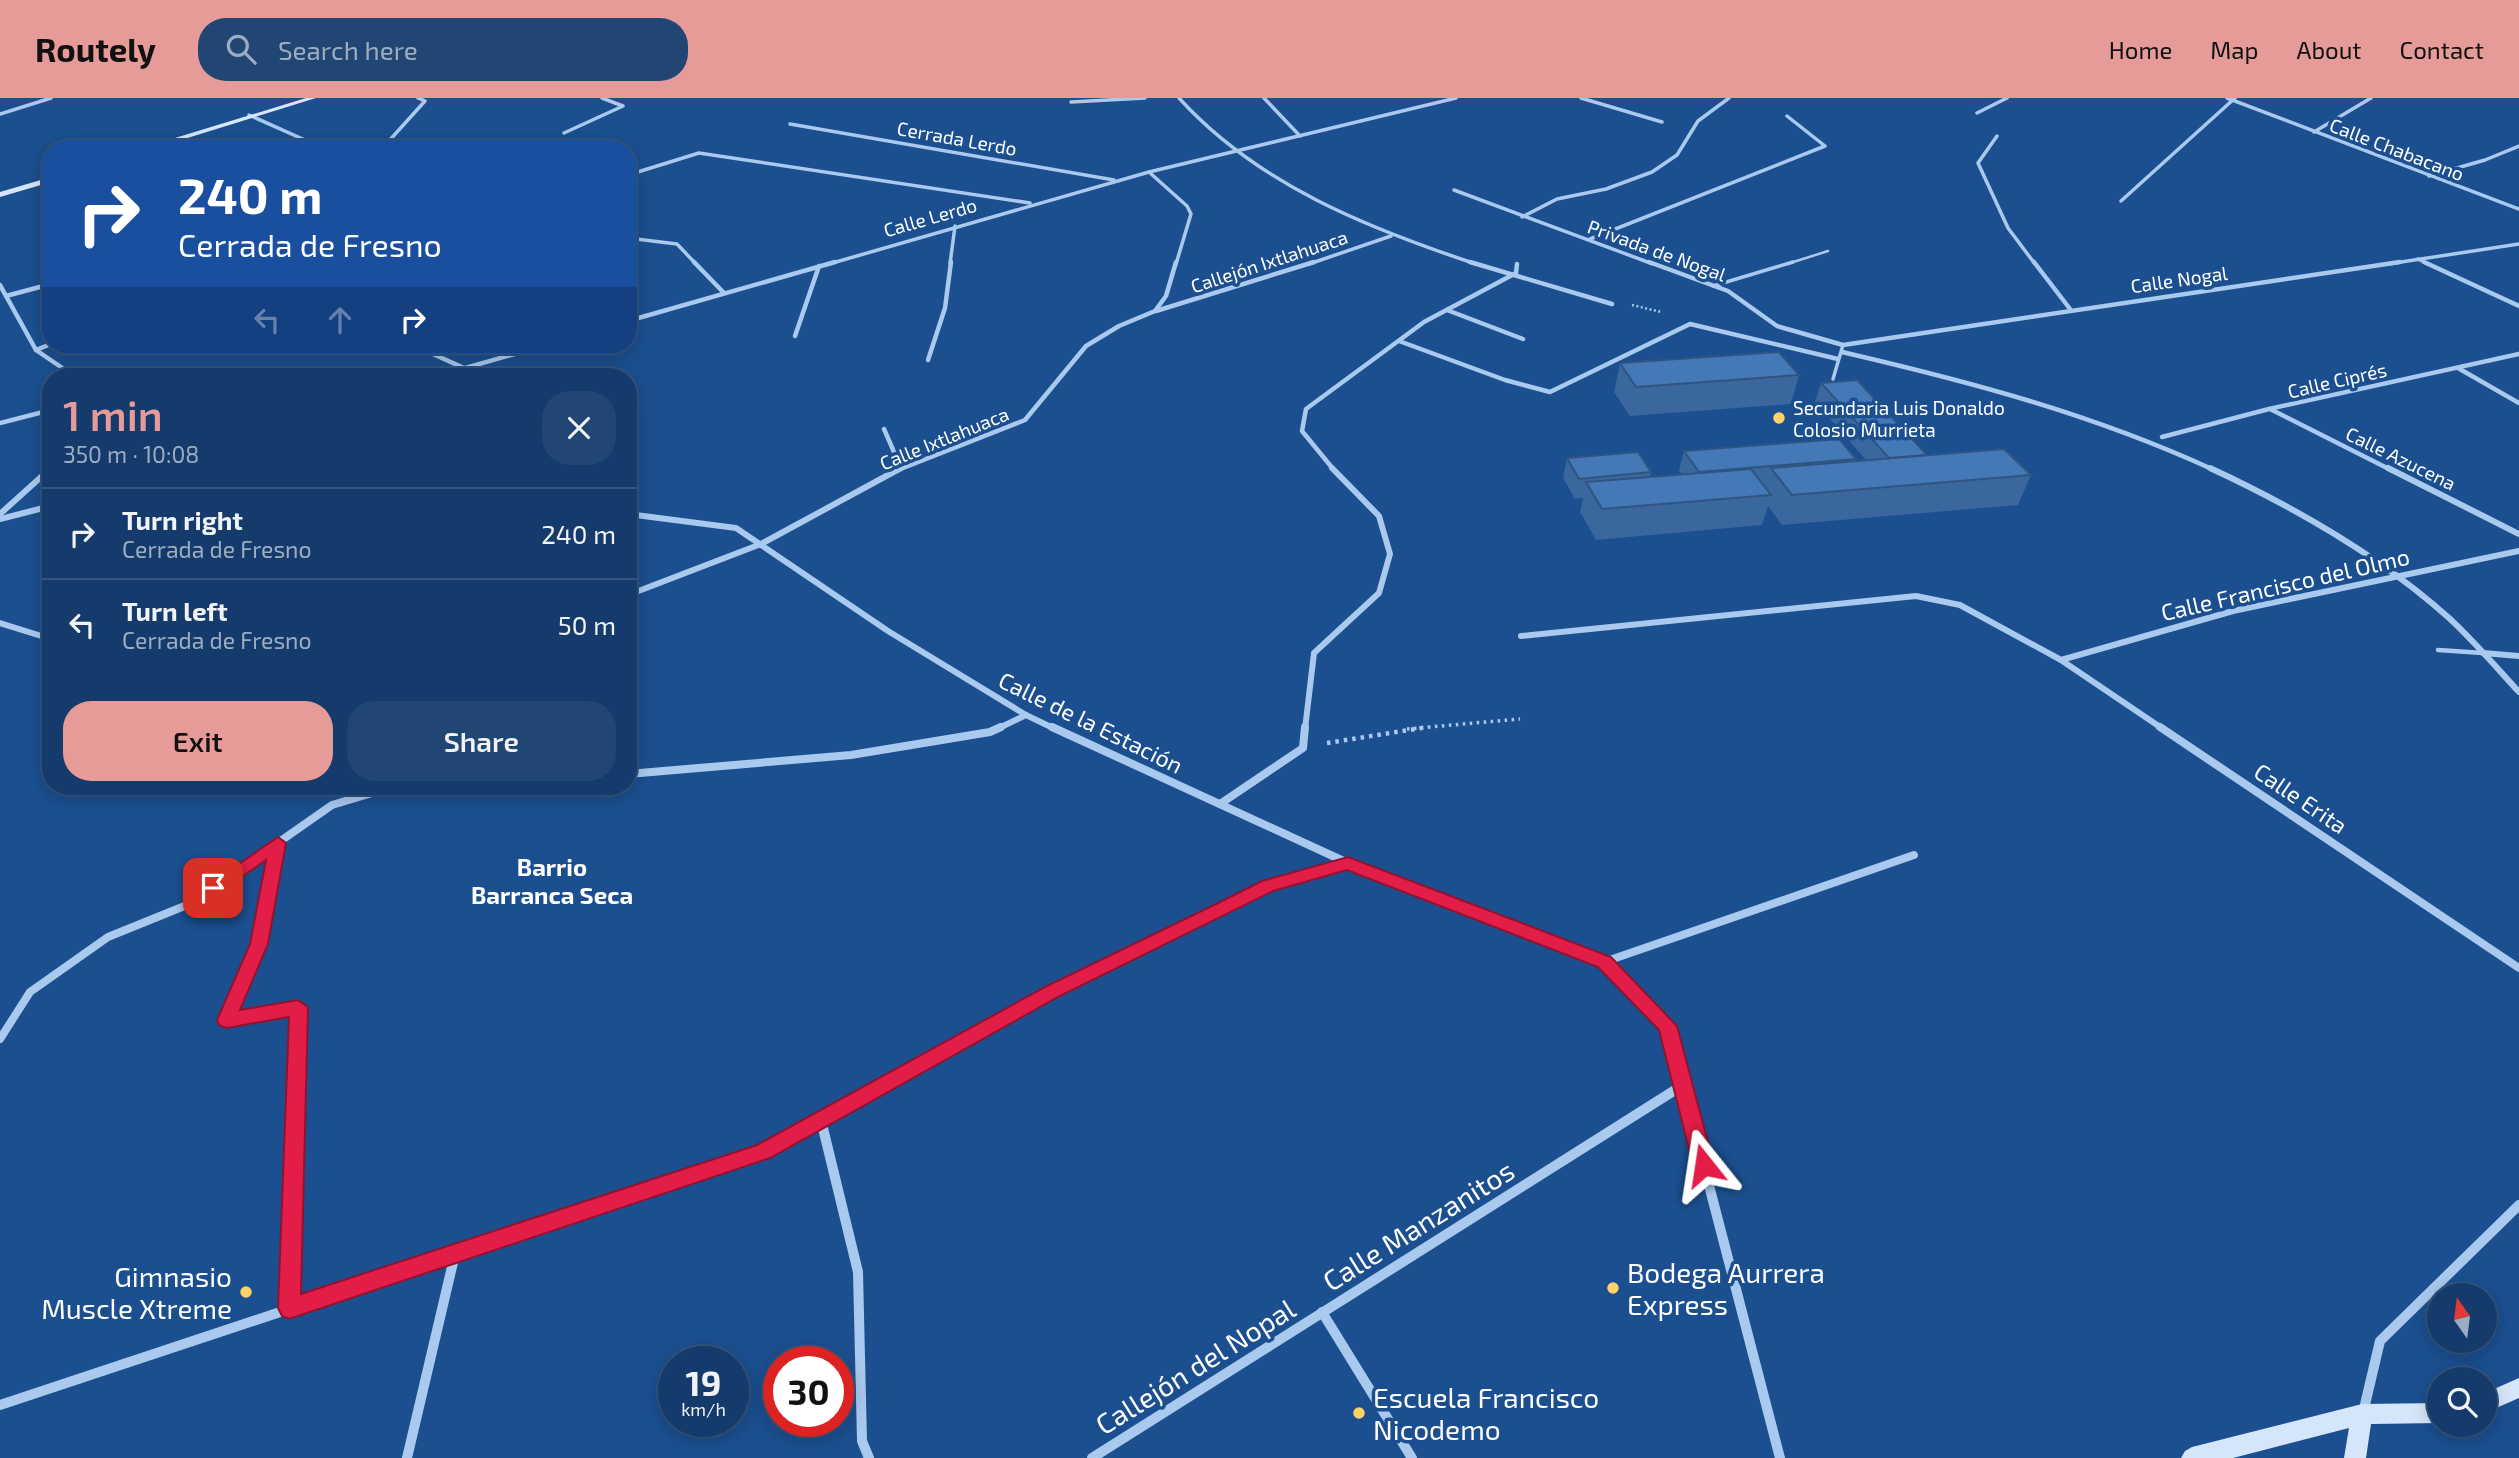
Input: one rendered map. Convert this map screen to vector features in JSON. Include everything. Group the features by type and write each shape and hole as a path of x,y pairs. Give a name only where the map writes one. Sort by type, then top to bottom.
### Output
{"street":[{"path":"0,114 51,98"},
{"path":"171,140 313,98"},
{"path":"390,140 425,101 418,98"},
{"path":"564,133 623,106 602,98"},
{"path":"1071,102 1145,98"},
{"path":"1179,98 1213,134 1260,169 1343,215 1511,276 1612,304"},
{"path":"1264,98 1300,136"},
{"name":"Calle Lerdo","path":"637,318 1149,172 1456,98"},
{"path":"1581,98 1662,122"},
{"path":"1522,217 1557,200 1606,189 1652,172 1677,155 1698,121 1730,98"},
{"path":"1978,113 2007,98"},
{"name":"Calle Chabacano","path":"2227,98 2519,209"},
{"path":"2314,132 2371,98"},
{"path":"2121,201 2234,99"},
{"path":"249,115 305,140"},
{"path":"1590,240 1825,146 1787,116"},
{"name":"Cerrada Lerdo","path":"790,124 1119,181"},
{"path":"1997,136 1978,163 2008,228 2070,309"},
{"path":"2428,176 2485,160 2519,146"},
{"path":"637,172 699,153 1034,203"},
{"path":"1149,172 1187,206 1191,214 1166,296 1155,311"},
{"path":"0,195 42,182"},
{"name":"Privada de Nogal","path":"1454,190 1736,295 1777,326 1843,348 2008,393 2120,430 2274,501 2393,575 2438,608 2519,692"},
{"path":"928,360 945,308 955,226"},
{"name":"Callejón Ixtlahuaca","path":"1155,311 1209,297 1392,235"},
{"path":"637,239 677,244 724,293"},
{"name":"Calle Nogal","path":"1843,348 2070,309 2519,243"},
{"path":"2417,259 2519,306"},
{"path":"1220,804 1303,748 1314,653 1378,593 1390,554 1379,516 1347,486 1302,431 1306,409 1424,321 1517,273 1517,264"},
{"path":"795,336 819,266"},
{"path":"0,285 36,350 62,368"},
{"path":"6,296 42,287"},
{"path":"1447,310 1523,339"},
{"name":"Calle Ixtlahuaca","path":"637,592 761,544 901,468 1025,420 1086,346 1119,326 1155,311"},
{"path":"1399,341 1505,380 1550,391 1690,324 1838,359"},
{"path":"36,350 42,348"},
{"path":"433,354 465,368 514,354"},
{"name":"Calle Ciprés","path":"2162,438 2269,409 2519,354"},
{"path":"2457,367 2519,403"},
{"name":"Calle Azucena","path":"2269,409 2519,534"},
{"path":"0,423 42,412"},
{"path":"884,429 901,468"},
{"path":"0,514 42,476"},
{"path":"0,519 42,508"},
{"name":"Calle de la Estación","path":"637,515 736,528 888,631 1026,715 1348,863 1604,962"},
{"name":"Calle Francisco del Olmo","path":"2061,660 2233,611 2393,575 2519,551"},
{"name":"Calle Erita","path":"1521,636 1916,596 1960,605 2061,660 2519,968"},
{"path":"0,623 42,636"},
{"path":"2483,653 2519,656"},
{"path":"637,773 851,755 990,732 1026,715"},
{"path":"0,1039 30,992 108,937 191,904 332,805 365,795"},
{"path":"278,843 259,944 227,1020 298,1007 289,1308"},
{"path":"1780,1458 1668,1026 1604,962 1914,855"},
{"path":"0,1405 762,1152 1052,992 1256,892 1348,863"},
{"name":"Calle Manzanitos","path":"1412,1458 1322,1312 1683,1085"},
{"path":"821,1119 858,1272 862,1441 869,1458"},
{"path":"2355,1458 2362,1414 2380,1341 2519,1205"},
{"path":"407,1458 455,1254"},
{"name":"Callejón del Nopal","path":"1091,1458 1322,1312"},
{"path":"2497,1398 2519,1388"},
{"path":"2192,1458 2362,1414 2427,1413"}],"lane":[{"path":"1713,286 1828,251"},
{"path":"1833,379 1843,348"},
{"path":"2438,650 2483,653"}],"path":[{"path":"1303,748 1401,729 1520,719"}],"building":[{"path":"1779,352 1799,375 1636,387 1620,363"},
{"path":"1857,380 1927,455 1889,458 1821,383"},
{"path":"1839,439 1856,459 1699,472 1684,451"},
{"path":"2004,449 2031,475 1792,495 1771,468"},
{"path":"1638,452 1651,472 1579,479 1567,458"},
{"path":"1751,469 1771,495 1602,509 1586,482"}],"place":[{"name":"Secundaria Luis Donaldo Colosio Murrieta","path":"1779,418"},
{"name":"Bodega Aurrera Express","path":"1613,1288"},
{"name":"Gimnasio Muscle Xtreme","path":"246,1292"},
{"name":"Escuela Francisco Nicodemo","path":"1359,1413"}],"district":[{"name":"Barrio Barranca Seca","path":"552,880"}],"route":[{"path":"213,888 278,843 259,944 227,1020 298,1007 289,1308 762,1152 1052,992 1220,909 1268,886 1348,863 1604,962 1668,1026 1704,1165"}]}
